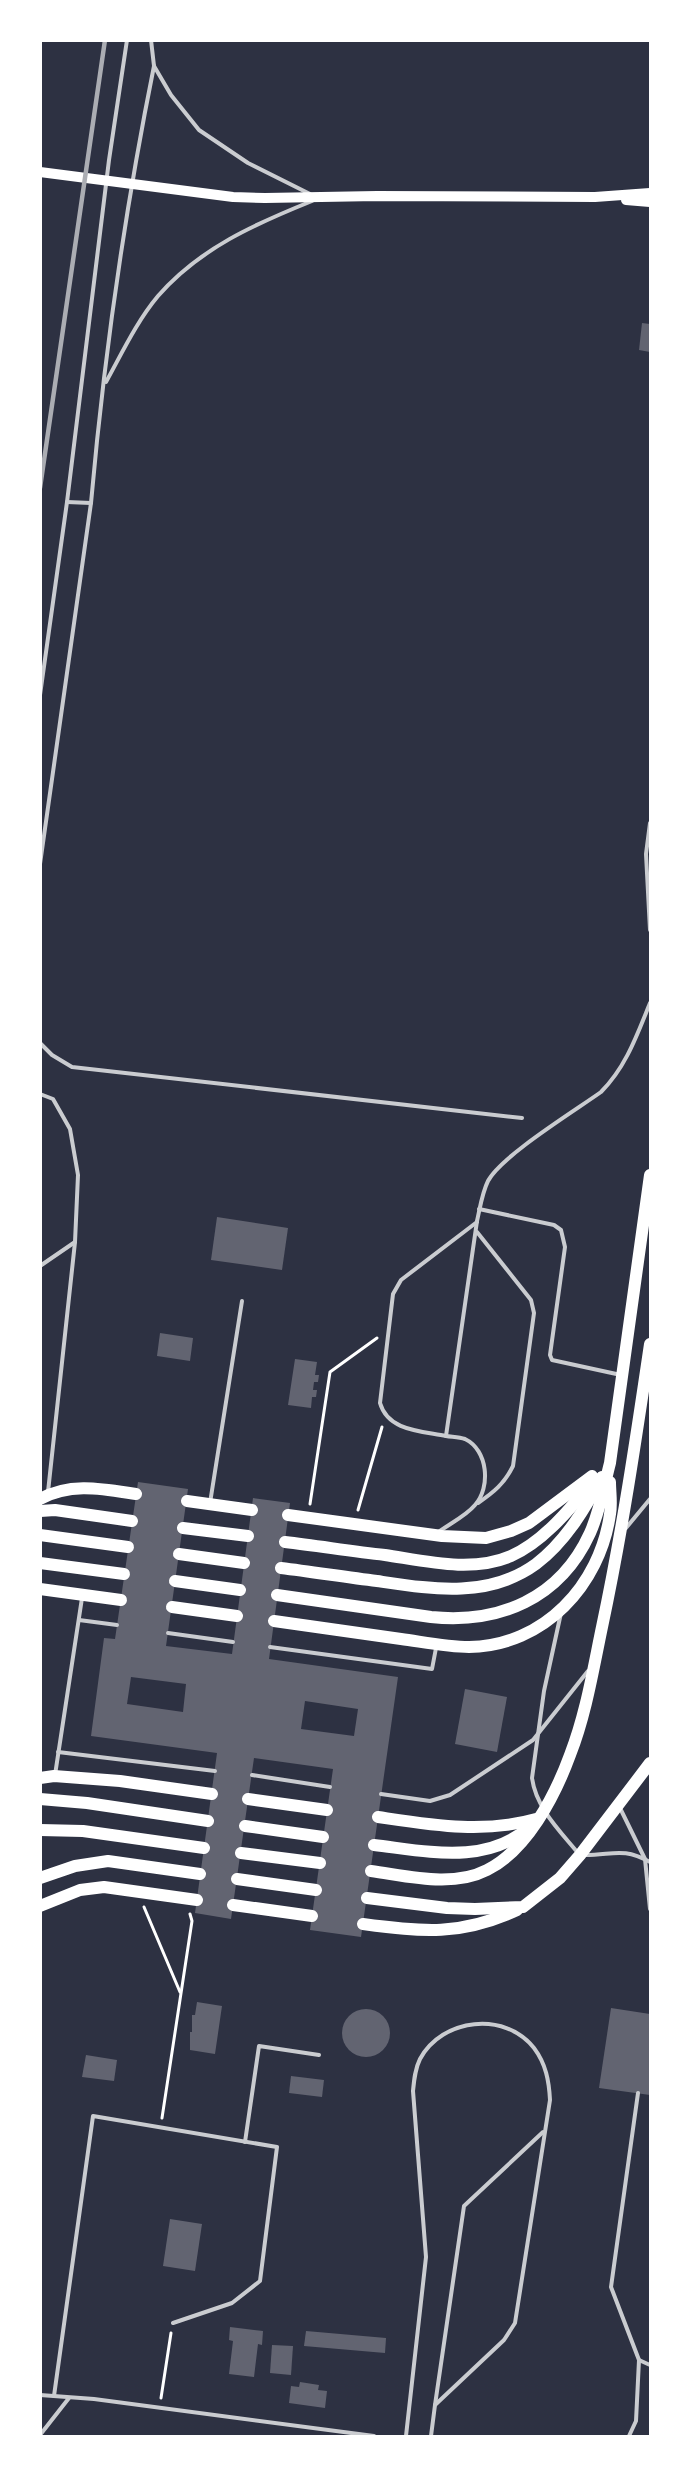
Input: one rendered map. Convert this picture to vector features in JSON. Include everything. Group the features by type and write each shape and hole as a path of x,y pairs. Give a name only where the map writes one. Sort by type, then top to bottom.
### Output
{"highway":[{"path":"277,1595 455,1619 480,1618 504,1612 524,1603 548,1587 564,1572 580,1551 600,1507 610,1463 651,1175"},
{"path":"371,1870 443,1880 469,1877 486,1871 512,1854 526,1838 540,1814 570,1756 580,1726 621,1534 651,1344"},
{"path":"288,1515 434,1535 486,1538 511,1531 545,1511 610,1463"},
{"path":"285,1542 456,1564 481,1563 510,1556 540,1536 561,1517 610,1463"},
{"path":"281,1568 435,1589 480,1588 536,1564 552,1549 573,1525 610,1463"},
{"path":"274,1621 471,1647 524,1634 543,1625 561,1612 584,1583 601,1550 610,1512 610,1463"},
{"path":"44,1498 78,1487 136,1494"},
{"path":"187,1501 252,1510"},
{"path":"40,1511 55,1510 132,1521"},
{"path":"183,1528 248,1536"},
{"path":"40,1535 128,1547"},
{"path":"179,1554 244,1563"},
{"path":"40,1563 124,1574"},
{"path":"175,1581 240,1590"},
{"path":"40,1589 121,1600"},
{"path":"172,1607 237,1616"},
{"path":"363,1924 413,1931 461,1929 498,1919 523,1907 560,1878 651,1763"},
{"path":"40,1778 54,1776 120,1781 212,1794"},
{"path":"40,1799 87,1803 208,1821"},
{"path":"248,1799 327,1810"},
{"path":"378,1817 453,1828 503,1827 540,1814"},
{"path":"375,1845 444,1853 473,1852 507,1842 522,1833 540,1814"},
{"path":"244,1826 324,1837"},
{"path":"40,1830 83,1831 204,1848"},
{"path":"241,1852 320,1863"},
{"path":"40,1878 75,1866 108,1861 200,1874"},
{"path":"237,1879 316,1890"},
{"path":"40,1906 80,1890 104,1887 191,1899"},
{"path":"367,1898 447,1908 523,1907"},
{"path":"233,1905 312,1916"}],"main road":[{"path":"40,172 233,197 595,197 651,193"},
{"path":"595,197 651,202"}],"lane":[{"path":"40,695 68,502 103,204 127,40"},
{"path":"40,864 91,503 128,208 154,66 150,40"},
{"path":"154,66 184,113 209,138 248,163 318,198"},
{"path":"104,386 144,316 173,280 219,244 318,198"},
{"path":"68,502 91,503"},
{"path":"651,823 646,854 651,930"},
{"path":"446,1436 479,1209 489,1179 506,1161 601,1092 614,1079 630,1051 651,1003"},
{"path":"40,1043 52,1055 72,1066 522,1118"},
{"path":"40,1094 53,1099 70,1129 78,1175 75,1242 44,1498"},
{"path":"479,1209 554,1226 561,1230 565,1247 550,1355 552,1360 623,1375"},
{"path":"476,1505 485,1480 483,1460 472,1444 464,1438 402,1427 385,1417 380,1403 393,1294 401,1280 477,1221"},
{"path":"434,1535 499,1488 513,1466 534,1313 531,1300 476,1231"},
{"path":"40,1266 75,1242"},
{"path":"210,1504 242,1302"},
{"path":"621,1534 651,1499"},
{"path":"54,1776 83,1595"},
{"path":"561,1612 544,1691 532,1778 540,1814 580,1855 600,1855 620,1851 651,1862"},
{"path":"79,1620 117,1625"},
{"path":"168,1633 233,1642"},
{"path":"270,1647 432,1669 437,1644"},
{"path":"381,1794 420,1800 440,1799 503,1761 533,1740 594,1663"},
{"path":"58,1752 215,1771"},
{"path":"252,1775 330,1787"},
{"path":"618,1805 645,1859 651,1909"},
{"path":"406,2436 426,2257 412,2091 420,2060 429,2046 455,2028 488,2024 503,2026 519,2034 533,2047 543,2062 549,2080 550,2100 515,2323 504,2340 435,2405"},
{"path":"245,2142 259,2046 319,2055"},
{"path":"629,2436 636,2421 639,2360 611,2287 638,2093"},
{"path":"54,2396 93,2116 277,2147 260,2281 232,2303 173,2323"},
{"path":"431,2436 464,2206 544,2132"},
{"path":"639,2360 651,2365"},
{"path":"40,2395 375,2436"},
{"path":"40,2435 69,2397"}],"path":[{"path":"308,1518 330,1372 388,1330"},
{"path":"354,1524 385,1417"},
{"path":"137,1892 181,1994"},
{"path":"161,2128 192,1921 191,1899"},
{"path":"159,2408 173,2323"}],"building":[{"path":"642,323 650,324 650,352 639,350"},
{"path":"217,1217 288,1228 282,1270 211,1260"},
{"path":"160,1333 193,1338 190,1361 157,1356"},
{"path":"295,1359 317,1362 315,1375 319,1375 318,1382 314,1382 313,1390 317,1390 316,1397 312,1397 311,1408 288,1405"},
{"path":"138,1482 188,1489 166,1646 232,1654 253,1498 290,1503 269,1659 398,1677 361,1937 310,1930 333,1769 254,1758 231,1919 195,1913 217,1753 91,1736 104,1638 115,1639","holes":["131,1677 186,1684 183,1712 127,1704","305,1701 358,1709 354,1736 301,1729"]},
{"path":"465,1689 507,1697 497,1752 455,1744"},
{"path":"197,2002 222,2006 215,2054 190,2050 192,2015 195,2015"},
{"path":"611,2008 650,2014 650,2095 599,2088"},
{"path":"366,2009 383,2016 390,2033 383,2050 366,2057 349,2050 342,2033 349,2016"},
{"path":"86,2055 117,2060 114,2081 82,2077"},
{"path":"291,2076 324,2080 322,2097 289,2093"},
{"path":"170,2219 202,2224 195,2271 163,2266"},
{"path":"230,2327 263,2331 262,2345 258,2344 254,2377 229,2374 233,2341 229,2340"},
{"path":"306,2331 386,2338 385,2353 304,2346"},
{"path":"272,2345 293,2346 291,2375 270,2373"},
{"path":"300,2382 319,2385 318,2390 327,2391 325,2408 289,2403 291,2386 299,2387"}],"railway":[{"path":"40,488 105,40"}]}
